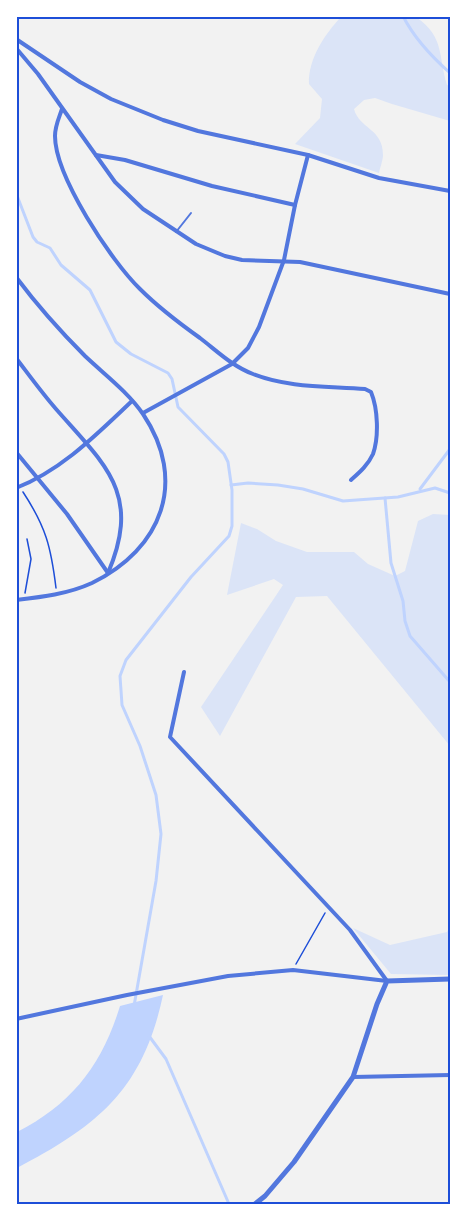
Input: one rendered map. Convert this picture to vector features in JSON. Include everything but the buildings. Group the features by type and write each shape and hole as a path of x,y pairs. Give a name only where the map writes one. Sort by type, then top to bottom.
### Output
{"street":[{"path":"16,39 80,81 135,110 198,130 308,156 379,178 450,191"},
{"path":"16,48 38,74 115,182 131,198 196,244 225,255 249,260 284,260 450,294"},
{"path":"62,110 56,129 57,148 81,206 96,232 139,288 169,315 232,364 254,375 291,384 365,389 371,392 377,428 373,453 366,466 351,480"},
{"path":"95,154 295,206"},
{"path":"142,413 232,364 254,339 284,260 308,156"},
{"path":"16,277 81,351 142,413 155,435 163,457 165,489 158,521 146,542 128,561 92,583 57,595 16,600"},
{"path":"16,358 86,443 108,473 118,494 121,509 121,539 108,574"},
{"path":"18,488 38,478 86,443 132,401"},
{"path":"16,452 67,513 108,574"},
{"path":"184,672 170,737 350,930 387,981"},
{"path":"16,1019 160,988 228,976 293,970 387,981 450,979"},
{"path":"255,1204 265,1196 294,1161 353,1077 376,1004 387,981"},
{"path":"353,1077 450,1075"}],"lane":[{"path":"176,232 191,213"}],"path":[{"path":"18,488 39,517 48,539 57,595"},
{"path":"24,599 31,560 27,539"},
{"path":"293,970 328,908"}],"shaded area":[{"path":"341,17 416,17 432,32 436,40 447,85 450,86 450,121 375,98 364,100 354,109 361,121 379,139 382,146 383,157 379,173 295,144 320,118 322,99 309,84 311,65 329,31"},
{"path":"433,514 450,515 450,746 327,596 296,597 220,736 201,707 283,585 274,579 227,595 241,523 257,529 276,541 307,552 354,552 368,564 395,576 405,571 418,521"},
{"path":"450,926 450,975 391,974 353,928 390,945 447,932"}],"water":[{"path":"163,995 143,1056 130,1080 113,1101 72,1136 17,1168 17,1132 54,1109 82,1081 104,1047 120,1006"}],"waterway":[{"path":"403,16 424,47 450,73"},
{"path":"16,193 33,237 37,242 50,248 61,265 90,290 116,342 131,354 168,373 172,379 178,407 224,454 228,462 232,490 232,526 229,536 191,577 126,660 120,676 122,705 140,746 156,795 161,834 156,881 134,1006"},
{"path":"420,489 450,449"},
{"path":"231,485 248,483 278,485 303,489 343,501 398,497 435,488 450,493"},
{"path":"385,498 391,563 403,601 405,621 410,636 450,682"},
{"path":"149,1036 166,1059 229,1204"}]}
